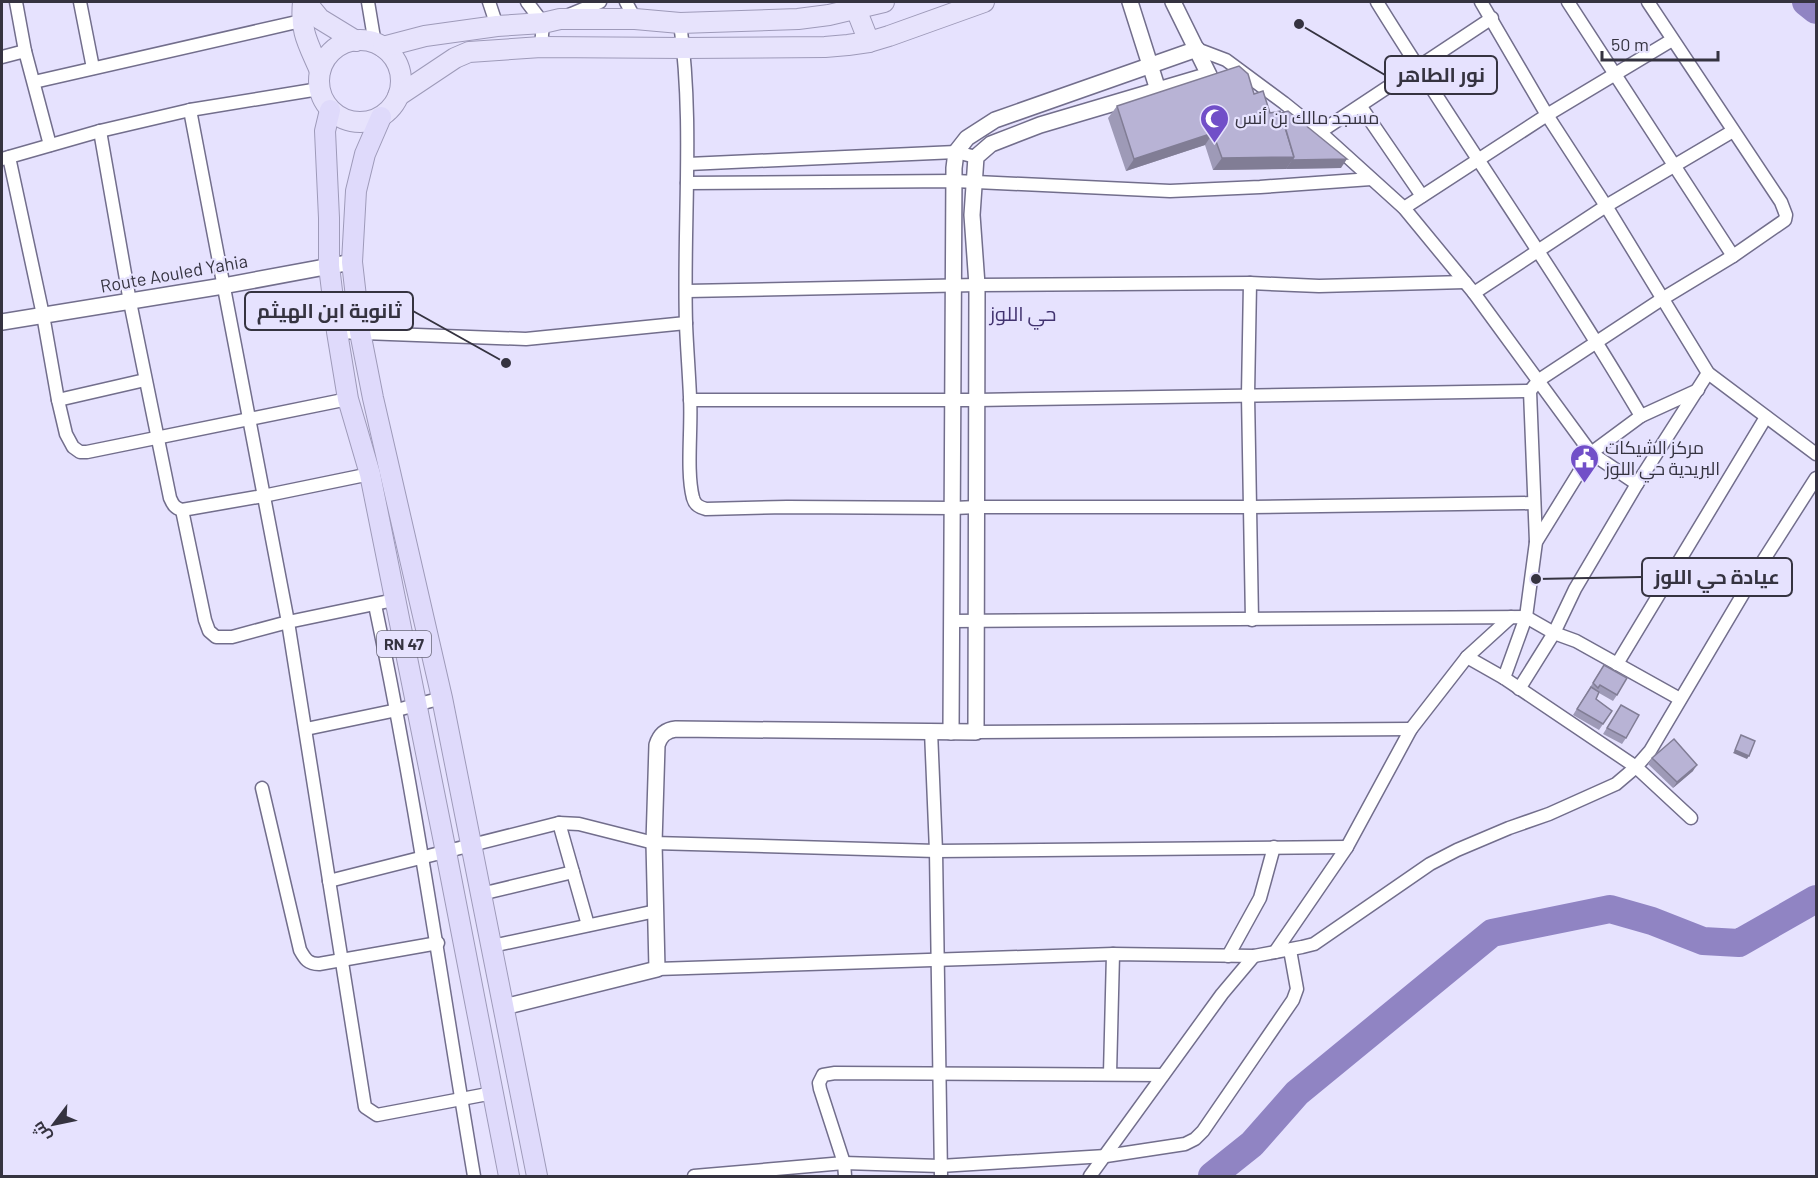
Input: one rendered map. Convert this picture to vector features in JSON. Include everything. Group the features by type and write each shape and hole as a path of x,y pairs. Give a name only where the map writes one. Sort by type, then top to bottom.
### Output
{"highway":[{"name":"RN 47","path":"330,110 325,131 330,218 329,266 348,399 370,474 394,600 406,707 446,852 509,1176"},
{"name":"RN 47","path":"381,117 365,154 356,191 352,262 360,332 442,698 537,1176"}],"main road":[{"path":"320,80 325,59 344,44 372,44 631,10 680,23 798,19 884,2"},
{"path":"304,8 306,39 320,80 322,98 330,110 341,118 354,122 368,122 381,117 398,96 444,64 469,52 541,47 825,47 869,42 984,2"},
{"path":"304,8 320,19 372,44 397,65 400,76 398,96"},
{"path":"856,9 869,42"}],"street":[{"path":"16,2 25,51 50,145"},
{"path":"80,2 93,68"},
{"path":"368,2 372,44"},
{"path":"489,2 497,26"},
{"path":"527,2 551,21"},
{"path":"541,47 551,21 600,2"},
{"path":"1130,2 1158,90"},
{"path":"1377,2 1598,343 1641,416"},
{"path":"1481,2 1547,116 1606,206 1708,373 1816,454"},
{"path":"1568,2 1733,256"},
{"path":"1504,678 1526,617 1536,542 1530,391 1539,381 1785,220 1786,215 1781,202 1648,2"},
{"path":"1178,3 1209,75"},
{"path":"33,82 93,68 304,8"},
{"path":"1320,132 1492,18"},
{"path":"680,23 684,48 688,164 686,323 692,490 695,503 699,507 706,509 1249,507 1533,503"},
{"path":"1404,208 1547,116 1672,40"},
{"path":"951,732 956,152 967,138 995,120 1197,49 1226,60 1320,132 1404,208 1474,293 1591,453 1637,484"},
{"path":"2,57 25,51"},
{"path":"976,732 977,285 972,215 976,157 991,144 1040,125 1209,75 1226,60"},
{"path":"320,80 100,131 5,158 43,315 68,442 80,452 348,399"},
{"path":"1361,106 1422,195"},
{"path":"190,110 262,496 288,622 365,1107 377,1115 461,1097 492,1093"},
{"path":"100,131 145,380 170,498 177,508 182,510 262,496 370,474"},
{"path":"1474,293 1606,206 1733,131"},
{"path":"688,164 956,152 976,157"},
{"path":"758,160 760,183"},
{"path":"687,183 955,181 1170,191 1260,187 1371,178"},
{"path":"955,215 972,215"},
{"name":"Route Aouled Yahia","path":"2,322 130,302 352,262"},
{"path":"687,291 954,285 1250,283 1319,286 1465,282"},
{"path":"1250,283 1248,395 1252,620"},
{"path":"337,332 526,339 686,323"},
{"path":"1519,689 1554,633 1575,588 1637,484 1708,373"},
{"path":"58,400 145,380"},
{"path":"1536,542 1591,453 1641,416 1698,390"},
{"path":"690,400 977,400 1530,391"},
{"path":"1617,664 1766,417"},
{"path":"504,1007 657,969 1113,954 1254,956 1314,944 1430,864 1457,850 1616,784 1636,767 1650,751 1756,572 1816,478"},
{"path":"182,510 205,620 209,631 216,637 222,638 394,600"},
{"path":"375,605 406,707 422,858 438,943 474,1176"},
{"path":"1275,952 1347,847 1412,729 1467,657 1511,617"},
{"path":"951,621 1526,617 1554,633 1576,641 1680,699"},
{"path":"1467,657 1504,678 1636,767 1691,818"},
{"path":"306,729 442,698"},
{"path":"657,969 654,843 657,746 661,735 671,729 976,732 1412,729"},
{"path":"931,731 936,851 941,1171"},
{"path":"262,788 300,950 305,960 311,964 438,943"},
{"path":"329,881 559,823 579,824 654,843 936,851 1347,847"},
{"path":"559,823 588,925"},
{"path":"1228,956 1260,898 1274,847"},
{"path":"481,894 573,872"},
{"path":"492,946 656,911"},
{"path":"696,1176 775,1174 844,1163 941,1171 1106,1156 1185,1144 1195,1139 1203,1131 1293,1000 1298,989 1290,950"},
{"path":"1110,1074 1113,954"},
{"path":"1090,1176 1222,994 1254,956"},
{"path":"845,1176 844,1163 820,1089 819,1083 823,1075 939,1073 1163,1075"}],"building":[{"name":"مسجد مالك بن أنس","path":"1239,66 1248,74 1254,94 1263,91 1270,113 1280,111 1294,157 1222,158 1213,133 1134,159 1117,106"},
{"path":"1288,111 1347,159 1292,160 1294,157 1281,113"},
{"path":"1604,665 1627,678 1617,695 1600,685 1598,688 1593,683"},
{"path":"1591,687 1599,692 1596,699 1612,711 1603,724 1577,709"},
{"path":"1621,705 1639,715 1626,738 1607,728"},
{"path":"1741,735 1755,741 1749,756 1735,750"},
{"path":"1674,739 1697,765 1677,782 1652,758"}],"waterway":[{"path":"1806,2 1816,10"},
{"path":"1212,1176 1252,1144 1297,1093 1492,933 1610,909 1652,921 1703,941 1739,943 1816,899"}],"place":[{"name":"نور الطاهر","path":"1299,24"},
{"name":"مسجد مالك بن أنس","path":"1214,144"},
{"name":"ثانوية ابن الهيثم","path":"506,363"},
{"name":"مركز الشيكات البريدية حي اللوز","path":"1584,484"},
{"name":"عيادة حي اللوز","path":"1536,579"}],"district":[{"name":"حي اللوز","path":"1023,314"}]}
